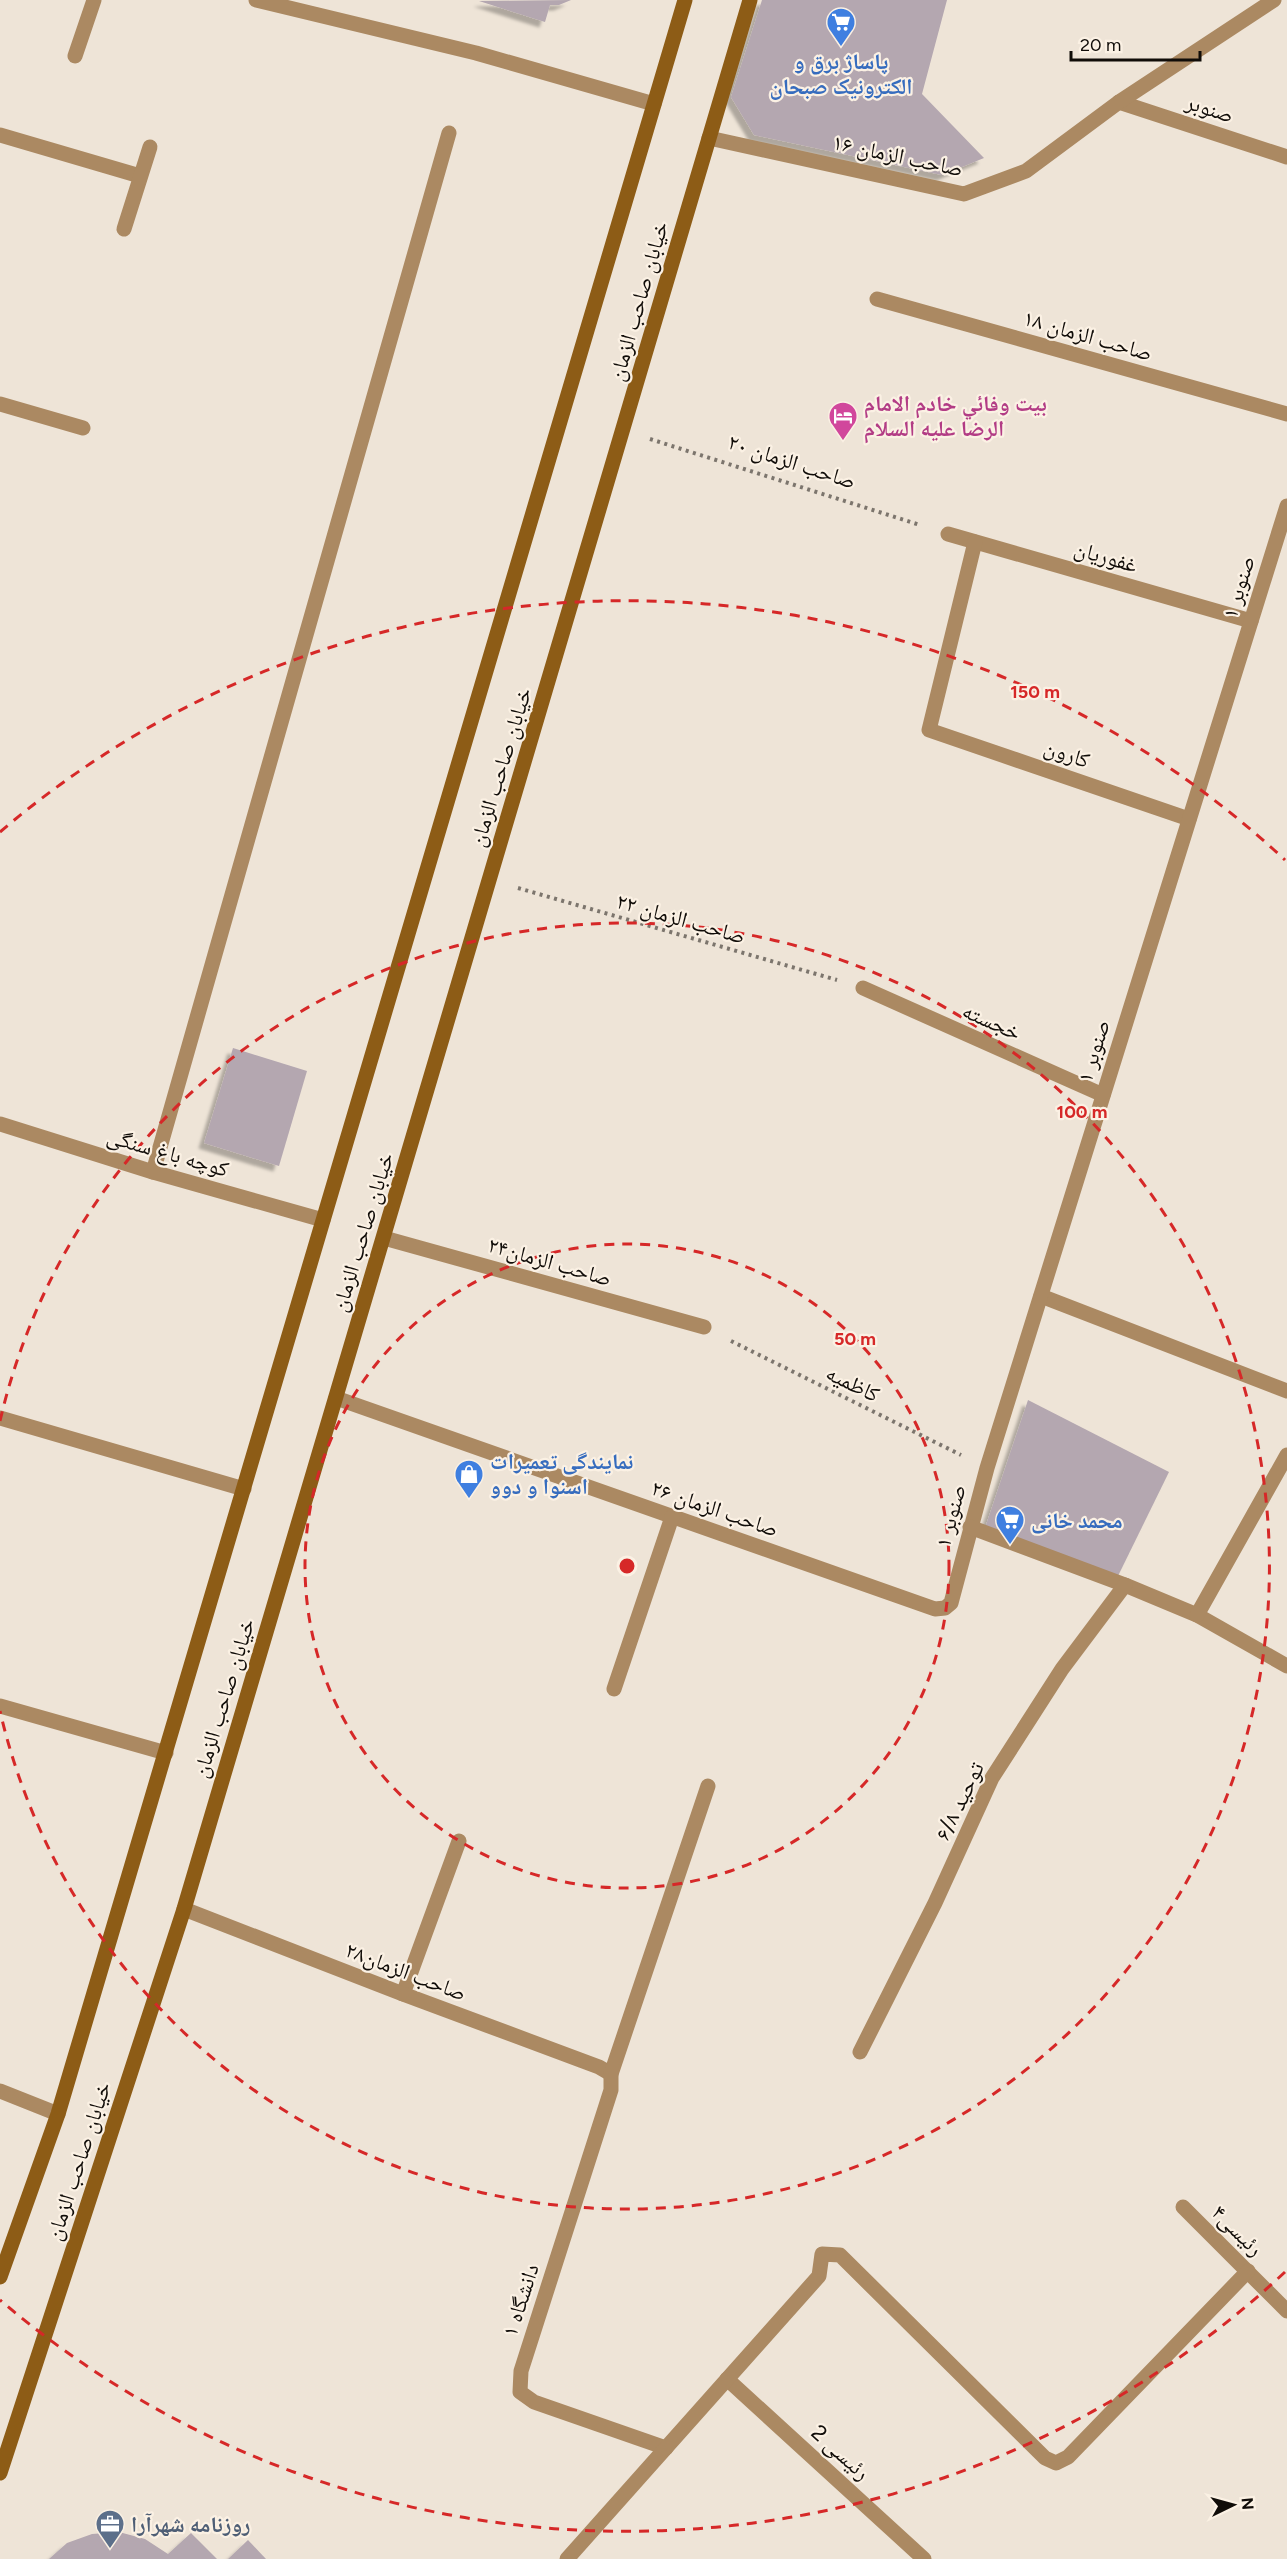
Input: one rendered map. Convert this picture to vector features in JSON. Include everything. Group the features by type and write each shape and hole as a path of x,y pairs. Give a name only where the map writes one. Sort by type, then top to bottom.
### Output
{"main road":[{"path":"0,2277 58,2114 685,0"},
{"name":"خیابان صاحب الزمان","path":"0,2473 184,1909 750,0"}],"street":[{"path":"75,56 94,0"},
{"path":"256,0 476,53 654,104"},
{"name":"صاحب الزمان ۱۶","path":"709,138 964,194 1026,171 1119,102 1274,0"},
{"name":"صنوبر","path":"1119,102 1287,157"},
{"path":"153,1172 449,133"},
{"path":"0,135 140,176"},
{"path":"124,229 150,147"},
{"name":"صاحب الزمان ۱۸","path":"877,299 1287,414"},
{"path":"0,404 83,428"},
{"name":"صنوبر ۱","path":"945,1608 951,1603 987,1468 1287,506"},
{"name":"غفوریان","path":"948,534 1251,621"},
{"name":"کارون","path":"975,542 929,730 1189,819"},
{"name":"خجسته","path":"863,988 1103,1095"},
{"name":"کوچه باغ سنگی","path":"0,1125 153,1172 323,1220"},
{"name":"صاحب الزمان۲۴","path":"384,1238 704,1327"},
{"path":"1041,1296 1287,1391"},
{"name":"صاحب الزمان ۲۶","path":"336,1398 935,1609 945,1608"},
{"path":"0,1418 244,1489"},
{"path":"1197,1615 1287,1455"},
{"path":"614,1689 672,1517"},
{"path":"970,1527 1125,1585 1197,1615 1287,1666"},
{"name":"توحید ۶/۸","path":"860,2052 935,1903 992,1778 1062,1670 1125,1585"},
{"path":"0,1706 166,1752"},
{"path":"611,2074 708,1786"},
{"path":"403,1994 459,1841"},
{"name":"صاحب الزمان۲۸","path":"184,1909 599,2067 611,2074"},
{"name":"دانشگاه ۱","path":"611,2074 611,2090 521,2371 520,2392 534,2402 666,2448"},
{"path":"0,2091 58,2114"},
{"name":"رئیسی۴","path":"1183,2207 1287,2311"},
{"path":"567,2559 819,2276 822,2254 840,2255 1046,2458 1056,2463 1068,2457 1248,2271"},
{"name":"رئیسی 2","path":"727,2379 924,2559"}],"path":[{"name":"صاحب الزمان ۲۰","path":"623,430 948,534"},
{"name":"صاحب الزمان ۲۲","path":"490,880 863,988"},
{"name":"کاظمیه","path":"704,1327 987,1468"}],"building":[{"path":"571,0 559,5 550,5 545,22 479,1"},
{"name":"پاساژ برق و الکترونیک صبحان","path":"762,0 947,0 922,94 984,158 942,175 754,135 731,97"},
{"path":"233,1048 307,1071 279,1166 204,1143"},
{"path":"1028,1400 1169,1472 1118,1576 985,1528"},
{"name":"روزنامه شهرآرا","path":"119,2532 145,2539 168,2554 191,2533 217,2559 49,2559 67,2543 92,2534"},
{"name":"روزنامه شهرآرا","path":"248,2540 266,2559 228,2559"}],"place":[{"name":"پاساژ برق و الکترونیک صبحان","path":"841,48"},
{"name":"بيت وفائي خادم الامام الرضا عليه السلام","path":"843,442"},
{"name":"نمایندگی تعمیرات اسنوا و دوو","path":"469,1500"},
{"name":"محمد خانی","path":"1010,1546"},
{"name":"روزنامه شهرآرا","path":"110,2550"}]}
